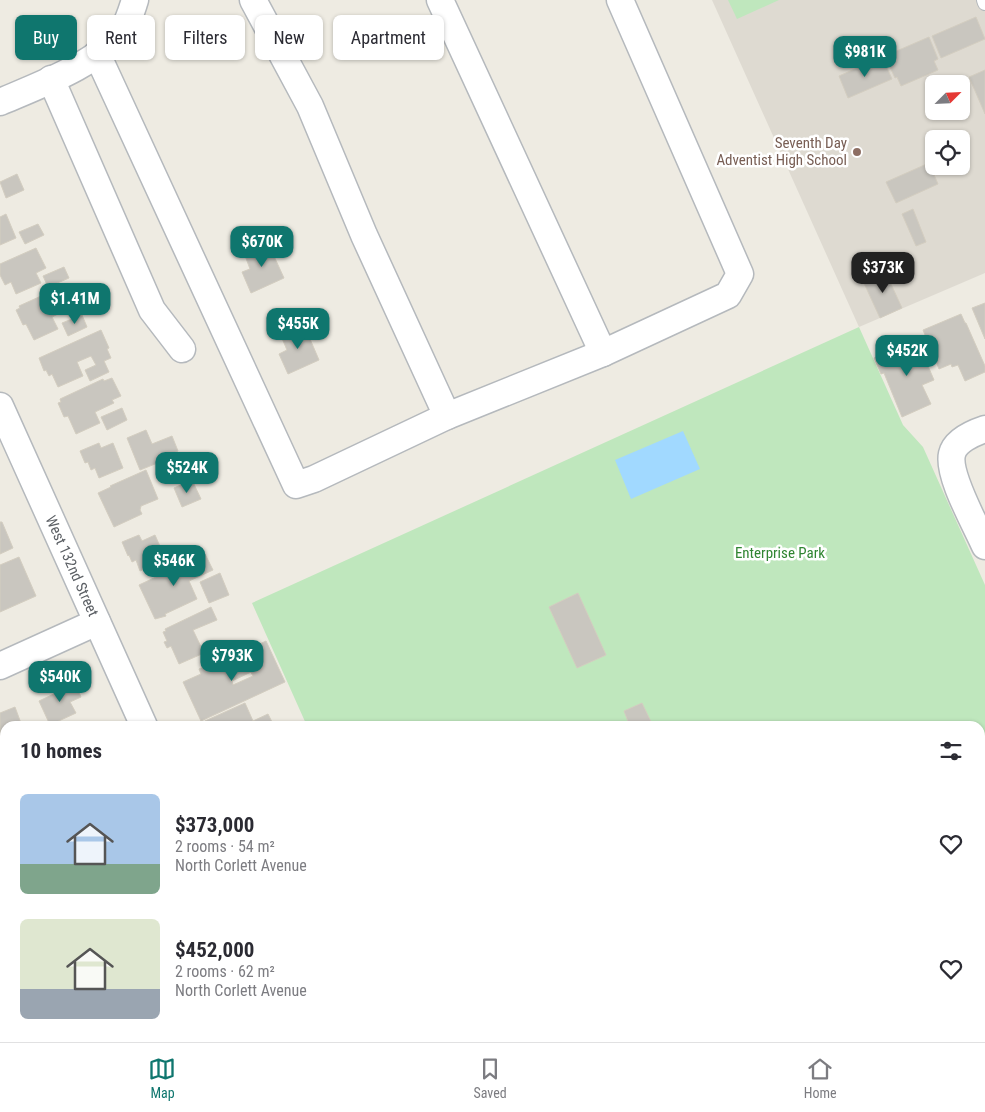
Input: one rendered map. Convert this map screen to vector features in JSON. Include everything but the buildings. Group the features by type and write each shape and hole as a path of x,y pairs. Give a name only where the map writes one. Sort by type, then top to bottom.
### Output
{"street":[{"path":"129,15 135,0"},
{"path":"252,0 310,106 364,235 447,416"},
{"path":"440,0 603,353"},
{"path":"100,60 296,485 314,479 447,416 603,353 728,295 740,274 620,0"},
{"path":"9,98 80,66 88,60"},
{"path":"51,79 152,310 182,349"},
{"name":"West 132nd Street","path":"0,406 142,721"},
{"path":"985,429 972,433 956,446 952,454 952,468 955,481 985,546"},
{"path":"0,666 97,622"}],"shaded area":[{"name":"Seventh Day Adventist High School","path":"712,0 985,0 985,273 859,327"}],"green space":[{"path":"728,0 779,0 737,19"},
{"name":"Enterprise Park","path":"859,327 903,425 923,447 985,585 985,721 305,721 252,603"}],"water":[{"path":"683,431 700,469 631,499 615,460"}],"place":[{"name":"Seventh Day Adventist High School","path":"857,152"}]}
